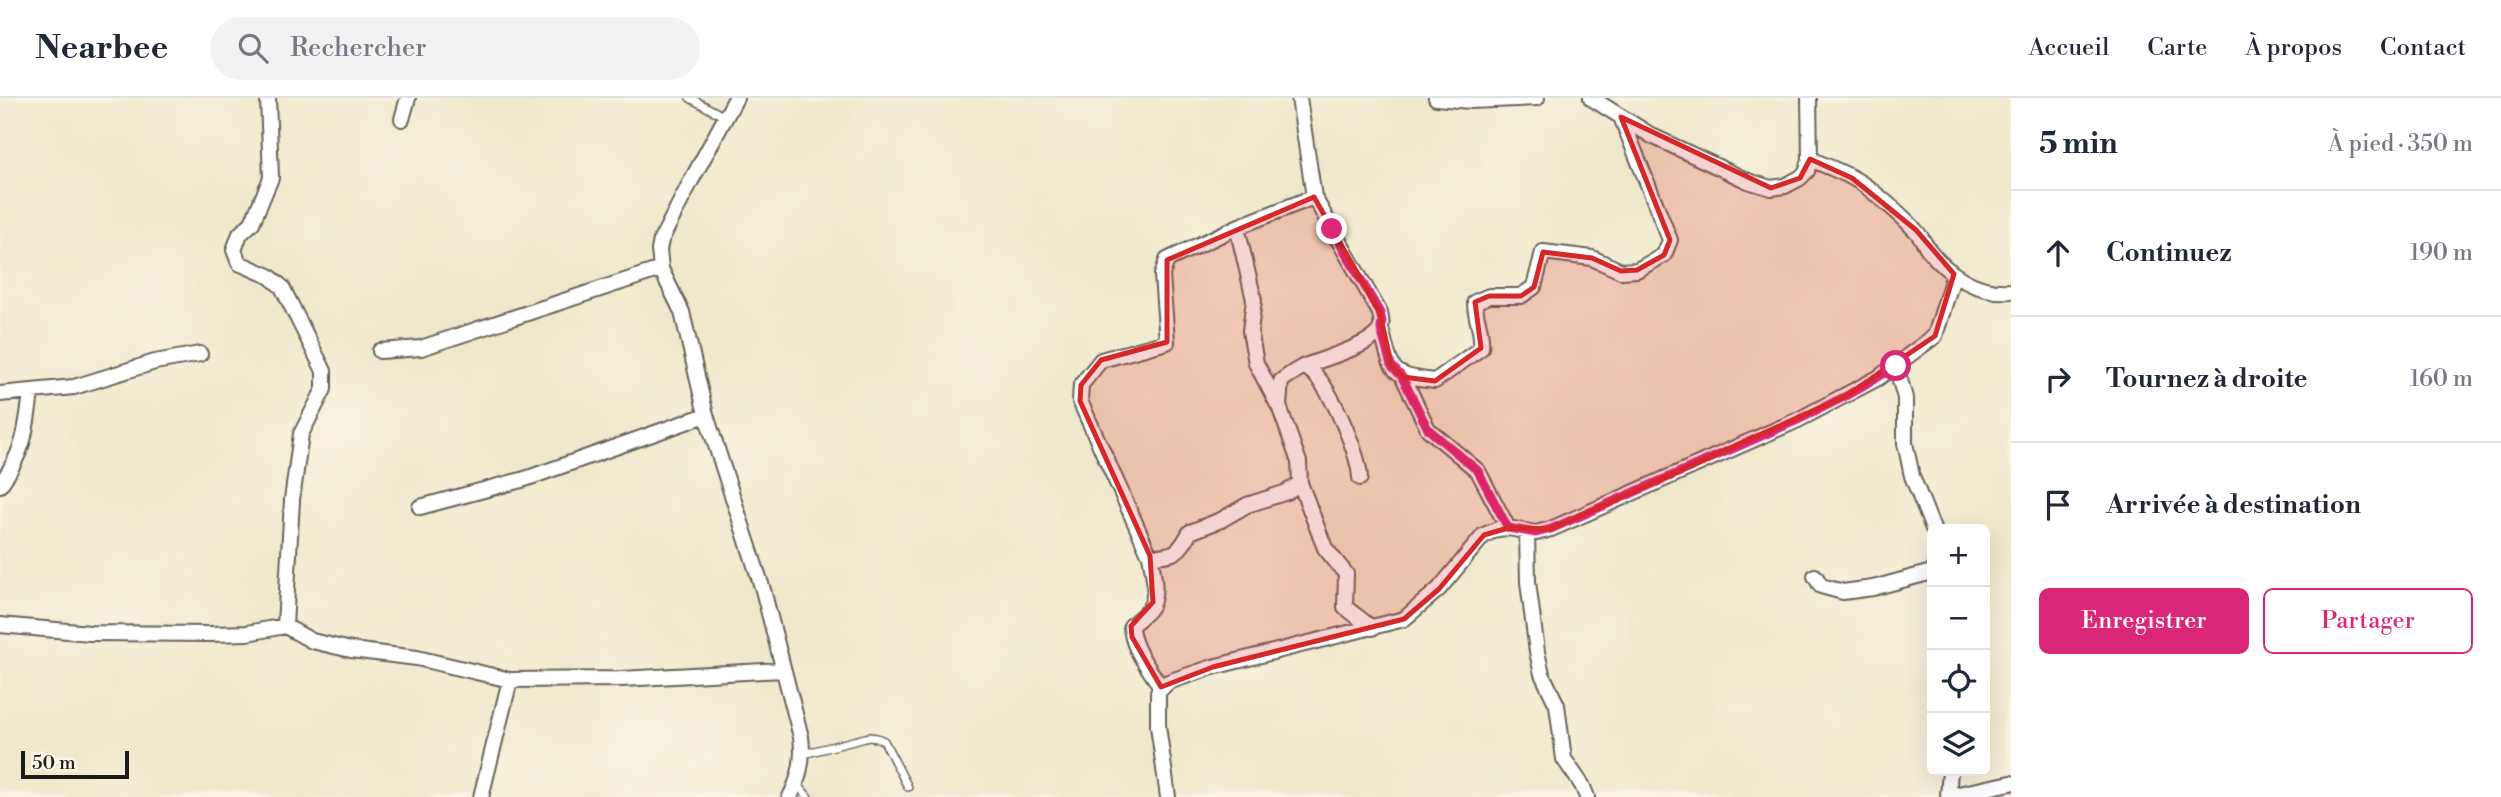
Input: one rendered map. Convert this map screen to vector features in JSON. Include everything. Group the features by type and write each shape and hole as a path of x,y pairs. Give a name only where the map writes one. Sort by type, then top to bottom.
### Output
{"street":[{"path":"268,98 271,178 252,223 240,234 234,250 239,263 269,275 282,287 324,371 324,389 302,433 299,447 292,500 285,626"},
{"path":"402,120 408,98"},
{"path":"736,98 661,240 659,250 662,269 682,312 706,415 763,590 783,670 803,754 794,791"},
{"path":"1299,98 1314,197 1380,313 1381,329 1391,365 1402,377 1428,429 1478,471 1508,528"},
{"path":"1436,98 1470,101 1537,98"},
{"path":"1591,98 1664,141 1748,181 1770,188 1784,186 1807,171 1810,159 1809,98"},
{"path":"1402,377 1435,381 1481,348 1483,332 1475,318 1475,302 1489,296 1521,296 1534,287 1543,252 1592,258 1621,271 1637,271 1664,255 1670,240 1621,117"},
{"path":"1810,159 1871,190 1916,230 1927,247 1954,274 1978,289 2011,291"},
{"path":"1161,687 1132,637 1131,626 1153,602 1154,573 1150,556 1080,401 1081,385 1101,360 1167,342 1162,275 1167,260 1237,227 1314,197"},
{"path":"1237,227 1254,300 1250,331 1256,363 1279,406 1299,462 1300,483 1325,548 1346,574 1345,607 1372,628"},
{"path":"380,351 421,348 662,269"},
{"path":"1168,797 1158,726 1158,692 1168,682 1213,667 1404,619 1439,589 1484,535 1497,529 1508,528 1536,533 1551,529 1798,420 1846,396 1896,366 1935,336 1954,274"},
{"path":"1279,406 1281,382 1304,366 1335,357 1381,329"},
{"path":"0,394 31,393 83,385 155,362 200,354"},
{"path":"1304,366 1317,376 1340,418 1359,463 1360,478"},
{"path":"1896,366 1905,398 1905,443 1912,476 1931,524"},
{"path":"0,485 15,465 26,436 31,393"},
{"path":"419,507 525,479 706,415"},
{"path":"1150,556 1174,553 1181,549 1190,531 1221,520 1247,505 1287,492 1300,483"},
{"path":"1527,532 1528,582 1537,652 1542,674 1557,705 1564,759 1587,797"},
{"path":"1815,576 1821,586 1843,592 1873,588 1927,573"},
{"path":"0,625 90,633 211,634 247,633 285,626 312,641 351,650 417,658 510,680 621,679 783,670"},
{"path":"481,797 510,680"},
{"path":"1950,776 1948,796 2011,783"}],"lane":[{"path":"690,98 725,117"},
{"path":"803,754 869,737 877,738 884,741 908,787"},
{"path":"794,791 808,797"}],"highlighted area":[{"path":"1621,117 1771,188 1800,178 1810,159 1852,178 1916,230 1954,274 1935,336 1846,396 1551,529 1508,528 1484,535 1439,589 1404,619 1213,667 1161,687 1132,637 1131,626 1153,602 1150,556 1080,401 1081,385 1101,360 1167,342 1167,260 1314,197 1380,313 1391,365 1403,377 1435,381 1481,348 1475,302 1489,296 1521,296 1534,287 1543,252 1592,258 1621,271 1637,270 1664,255 1670,240"}],"route":[{"path":"1332,229 1380,313 1381,329 1391,365 1402,377 1428,429 1478,471 1508,528 1536,533 1551,529 1798,420 1846,396 1896,366"}]}
